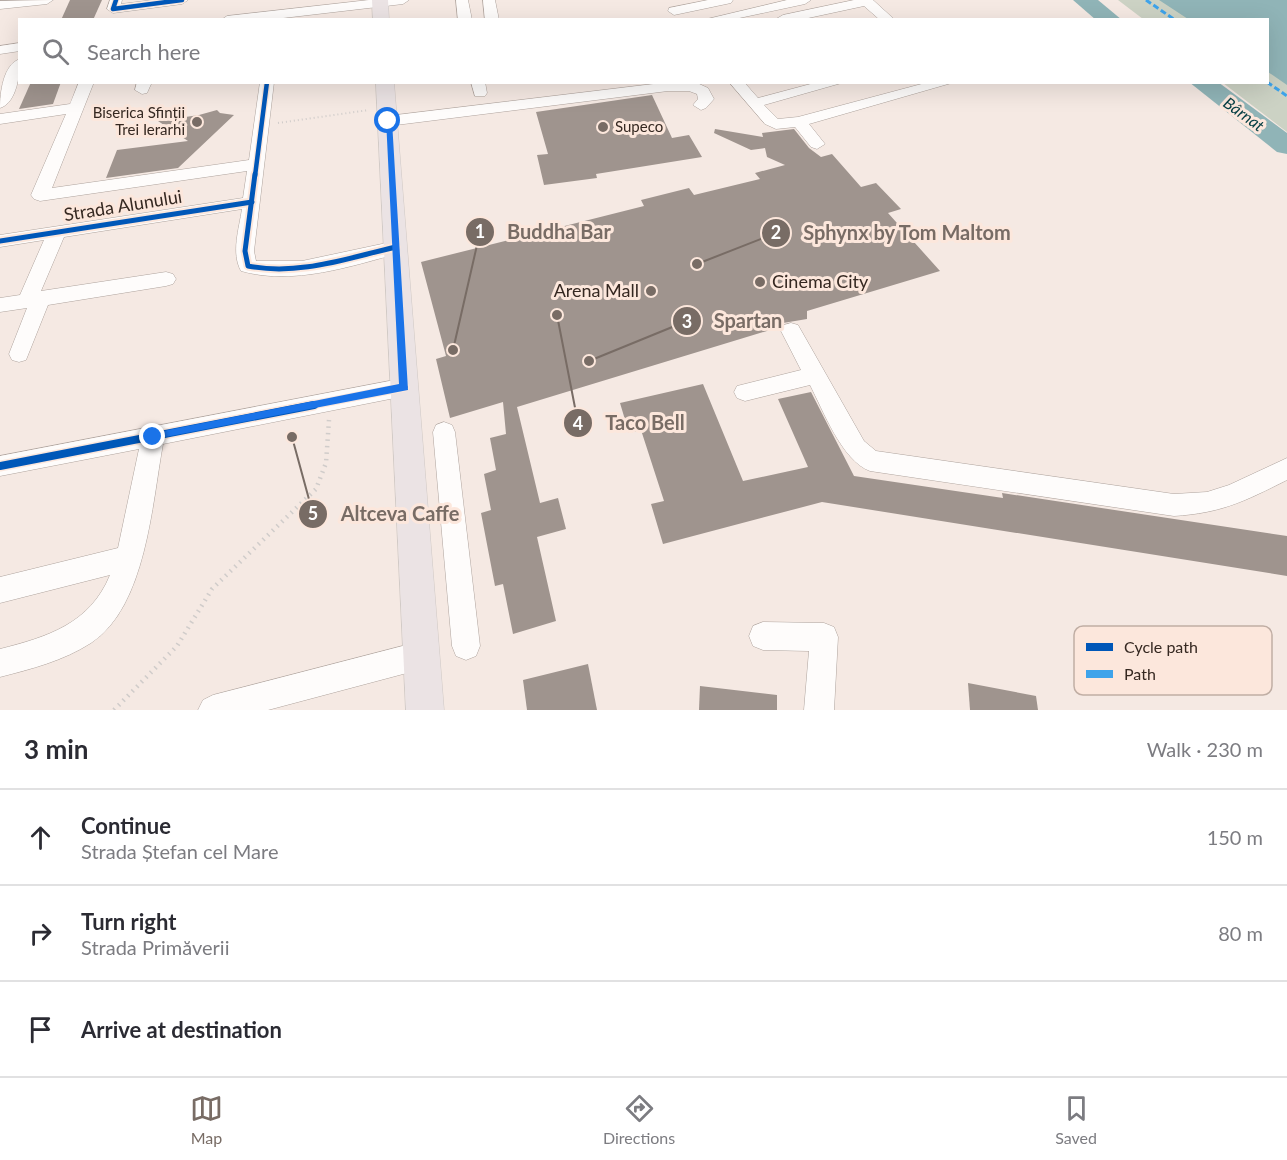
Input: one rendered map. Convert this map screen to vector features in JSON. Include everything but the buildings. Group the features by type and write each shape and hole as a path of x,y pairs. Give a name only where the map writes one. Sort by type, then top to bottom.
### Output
{"main road":[{"path":"380,1 381,18"},
{"path":"385,84 425,710"}],"street":[{"path":"116,0 113,9 182,0"},
{"path":"246,17 248,0"},
{"path":"240,18 274,17 380,1 403,0"},
{"path":"462,0 465,18"},
{"path":"489,0 492,18"},
{"path":"664,0 677,15 727,0"},
{"path":"719,18 805,0"},
{"path":"789,18 866,1 882,18"},
{"path":"0,5 47,3"},
{"path":"0,50 18,47"},
{"path":"0,104 18,67"},
{"path":"86,84 39,195 257,164"},
{"path":"267,84 245,251 248,266 262,270 296,268 396,247"},
{"path":"754,102 830,84"},
{"path":"738,85 776,124 799,122 941,84"},
{"path":"388,114 691,86 703,91 706,99 701,105"},
{"path":"0,119 76,108"},
{"path":"799,122 817,144"},
{"name":"Strada Alunului","path":"0,241 252,202"},
{"path":"20,354 33,300 57,232"},
{"path":"0,305 166,279"},
{"path":"791,331 856,448 870,461 1174,505 1207,503 1225,498 1287,468"},
{"path":"745,392 815,375"},
{"path":"0,466 405,387"},
{"path":"444,432 466,646"},
{"path":"0,663 52,650 80,635 105,612 120,589 129,558 153,437"},
{"path":"0,590 129,558"},
{"path":"763,636 824,637 819,710"},
{"path":"213,710 422,656"}],"path":[{"path":"263,125 388,114"},
{"path":"114,710 177,646 212,589 316,489 326,463 331,401"}],"shaded area":[{"path":"1118,0 1287,0 1287,132 1224,84 1269,84 1269,18 1142,18"}],"water":[{"path":"1159,0 1287,0 1287,85 1269,73 1269,18 1186,18"}],"waterway":[{"name":"Bârnat","path":"1084,0 1108,18"},
{"name":"Bârnat","path":"1204,84 1287,146"}],"marked path":[{"path":"1146,0 1172,18"},
{"path":"1269,83 1287,96"}],"cycle path":[{"path":"116,0 113,9 182,0"},
{"path":"267,84 245,251 248,266 283,270 302,268 396,247"},
{"path":"0,241 252,202"},
{"path":"0,466 405,387"}],"place":[{"name":"Biserica Sfinții Trei Ierarhi","path":"197,122"},
{"name":"Supeco","path":"603,127"},
{"name":"Sphynx by Tom Maltom","path":"697,264"},
{"name":"Cinema City","path":"760,282"},
{"name":"Arena Mall","path":"651,291"},
{"name":"Taco Bell","path":"557,315"},
{"name":"Buddha Bar","path":"453,350"},
{"name":"Spartan","path":"589,361"},
{"name":"Altceva Caffe","path":"292,437"}],"route":[{"path":"153,437 405,387 388,121"}]}
